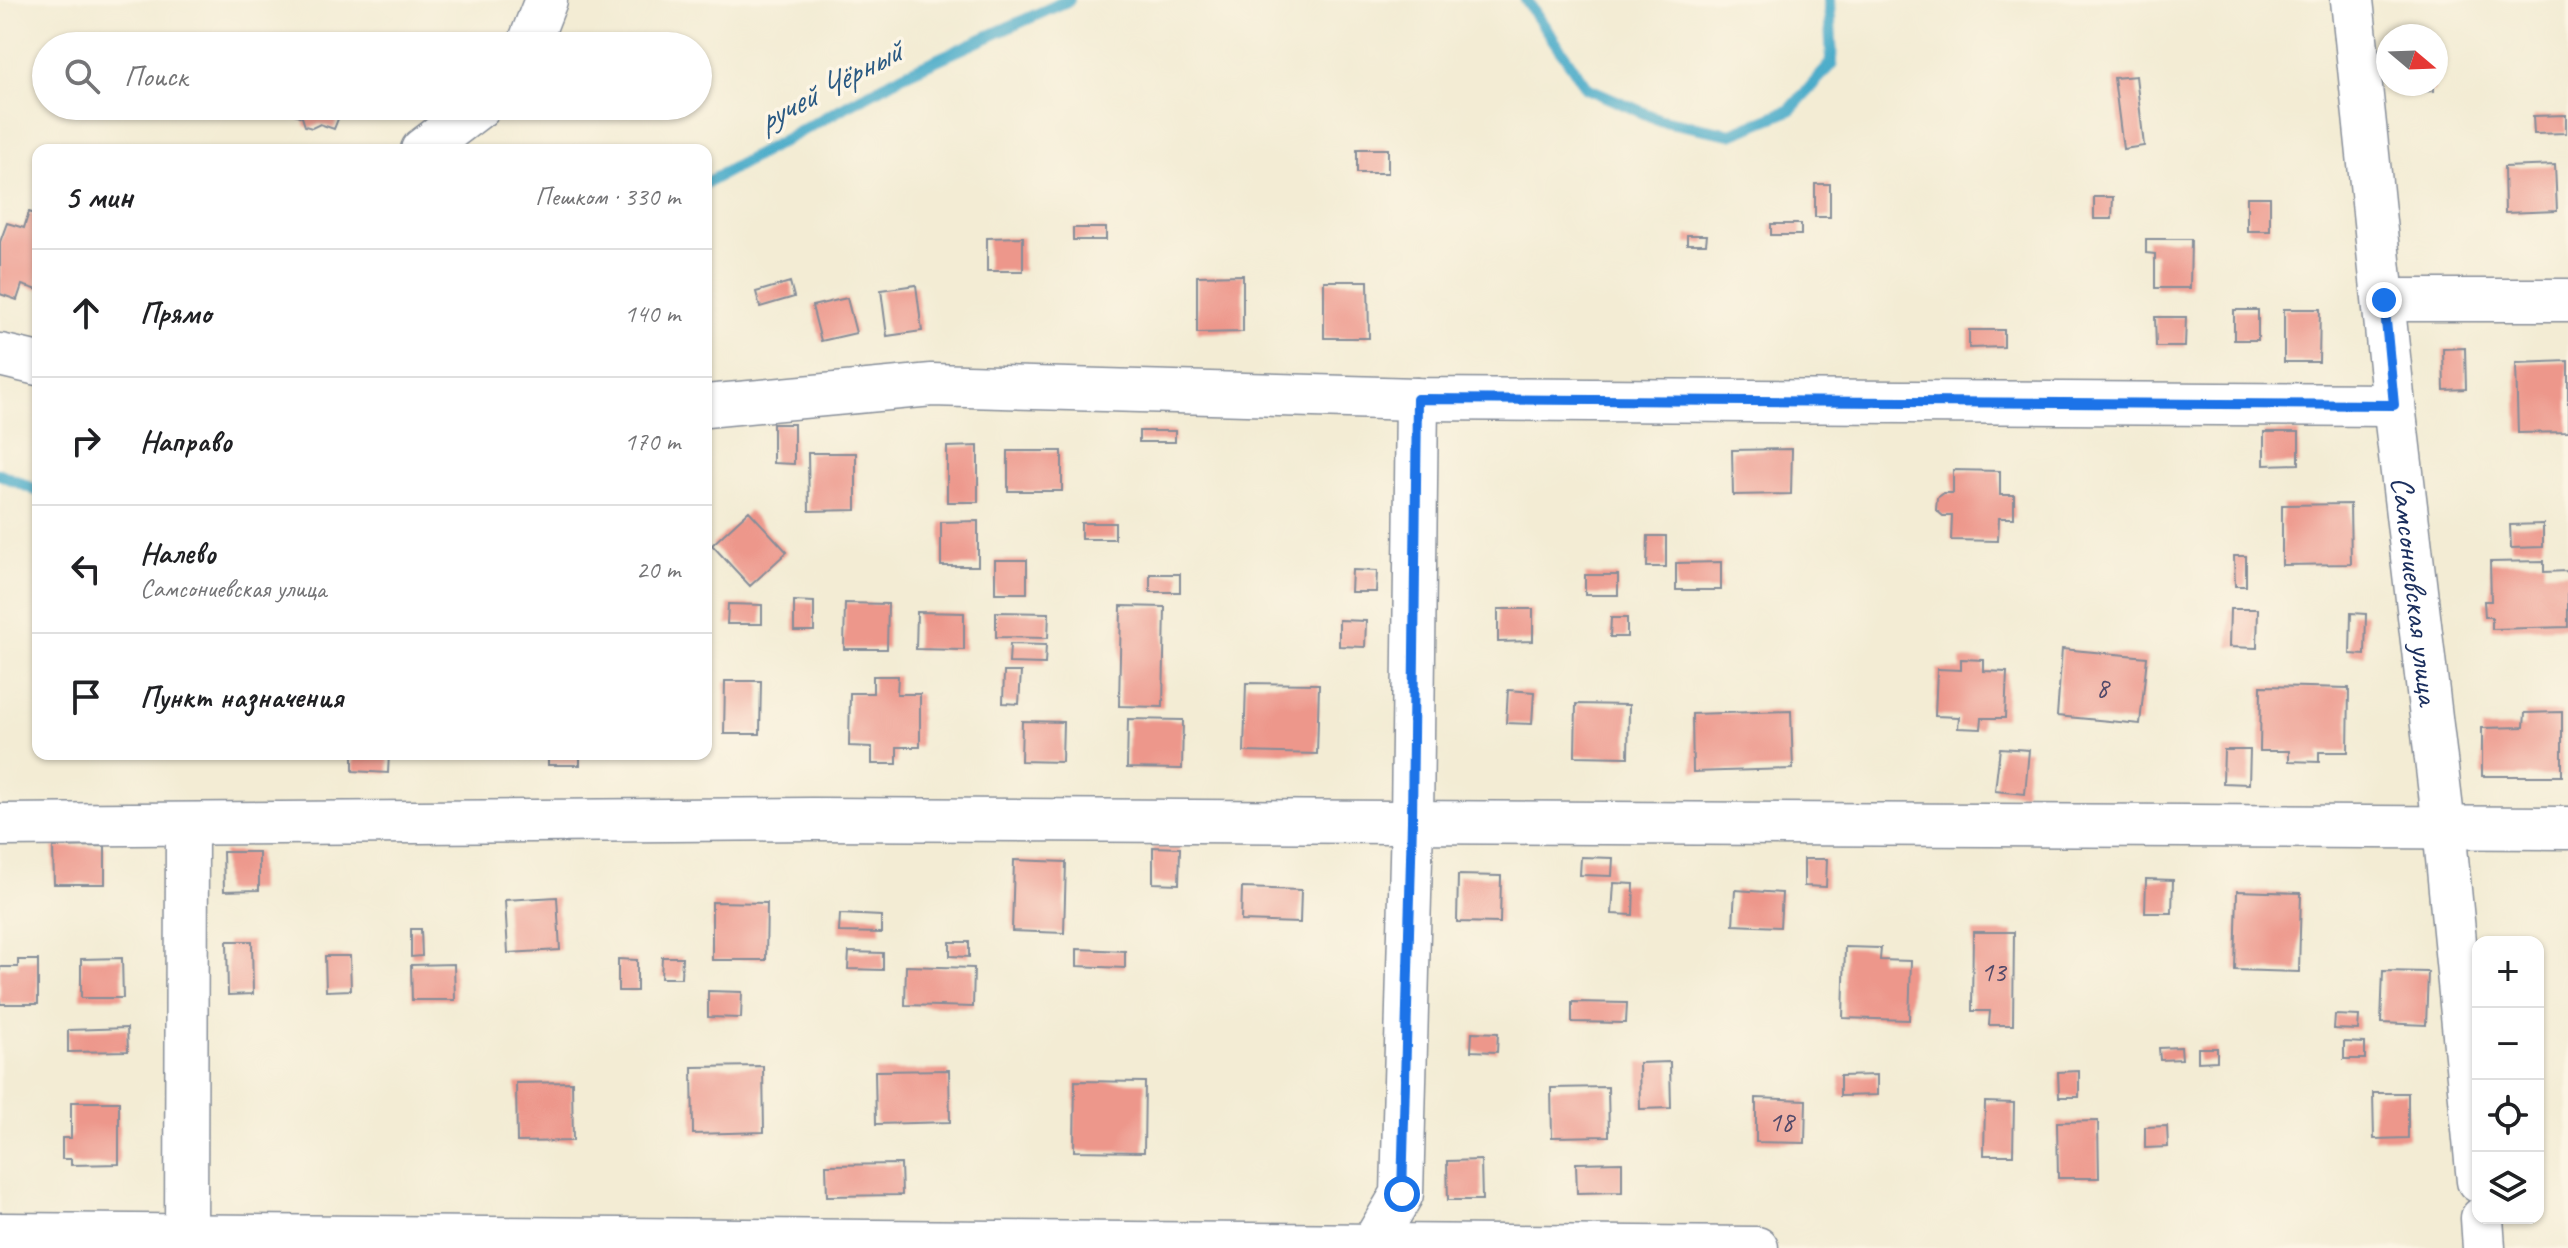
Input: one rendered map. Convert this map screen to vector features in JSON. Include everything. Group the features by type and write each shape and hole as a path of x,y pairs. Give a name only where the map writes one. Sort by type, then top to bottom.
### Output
{"street":[{"path":"533,32 546,0"},
{"name":"Самсониевская улица","path":"2352,0 2394,405 2444,827 2475,1152"},
{"path":"430,144 462,120"},
{"path":"2384,300 2568,300"},
{"path":"0,355 32,363"},
{"path":"712,405 932,385 1417,399 2394,405"},
{"path":"1371,1246 1402,1194 1412,821 1417,399"},
{"path":"0,825 812,819 2568,828"},
{"path":"186,1243 187,825"},
{"path":"2482,1224 2484,1248"},
{"path":"0,1234 186,1243 1757,1248"}],"building":[{"path":"2136,76 2144,146 2123,149 2114,78"},
{"path":"2566,115 2566,133 2534,134 2533,116"},
{"path":"303,120 338,120 334,129 320,124 312,128 305,126"},
{"path":"1357,149 1388,149 1388,173 1357,173"},
{"path":"2555,165 2557,211 2505,213 2504,167"},
{"path":"1815,184 1830,184 1830,217 1815,217"},
{"path":"2094,197 2113,197 2112,219 2094,219"},
{"path":"2247,197 2270,197 2270,231 2247,231"},
{"path":"29,212 32,213 32,288 22,285 17,300 0,294 0,242 7,223 24,228"},
{"path":"1771,224 1801,224 1801,235 1771,235"},
{"path":"1073,228 1106,228 1106,240 1073,240"},
{"path":"1687,235 1707,235 1706,244 1687,244"},
{"path":"1023,237 1023,271 987,271 987,238"},
{"path":"2146,239 2191,239 2190,288 2155,288 2155,254 2146,253"},
{"path":"1243,275 1243,332 1197,333 1197,276"},
{"path":"1324,281 1368,281 1369,338 1324,338"},
{"path":"790,282 794,297 760,307 756,292"},
{"path":"916,285 922,331 887,336 881,290"},
{"path":"847,298 856,333 821,341 812,306"},
{"path":"2284,309 2320,309 2319,362 2284,362"},
{"path":"2234,310 2258,310 2258,340 2234,340"},
{"path":"2155,317 2186,317 2185,347 2156,347"},
{"path":"1969,330 2004,330 2004,347 1969,348"},
{"path":"2465,348 2466,389 2444,390 2443,349"},
{"path":"2568,361 2568,432 2518,433 2516,363"},
{"path":"773,424 794,424 794,464 773,463"},
{"path":"1139,431 1175,431 1175,442 1139,442"},
{"path":"2264,432 2299,432 2299,464 2264,465"},
{"path":"978,446 978,502 947,502 947,447"},
{"path":"1792,449 1791,494 1733,495 1732,450"},
{"path":"1008,451 1062,451 1062,491 1008,491"},
{"path":"808,453 856,453 856,510 809,511"},
{"path":"1953,470 2000,471 2000,495 2014,495 2014,518 1999,518 1998,541 1951,540 1952,516 1943,516 1936,510 1937,498 1944,493 1953,493"},
{"path":"2350,504 2351,564 2282,565 2282,505"},
{"path":"749,511 787,552 750,586 712,545"},
{"path":"978,521 978,566 941,566 941,522"},
{"path":"1081,523 1115,523 1115,539 1081,539"},
{"path":"2543,524 2543,547 2511,548 2510,525"},
{"path":"1648,536 1666,536 1666,567 1647,567"},
{"path":"2234,556 2246,556 2246,586 2235,586"},
{"path":"995,560 1027,560 1027,593 995,593"},
{"path":"2544,561 2544,572 2568,571 2568,627 2492,629 2492,617 2485,617 2484,601 2491,601 2490,562"},
{"path":"1721,562 1721,590 1676,590 1676,563"},
{"path":"1352,570 1377,571 1376,592 1351,592"},
{"path":"1150,574 1180,574 1180,592 1150,592"},
{"path":"1585,575 1618,575 1618,595 1585,595"},
{"path":"794,601 814,602 814,631 794,631"},
{"path":"845,603 888,604 887,649 844,649"},
{"path":"728,604 762,605 762,624 727,624"},
{"path":"1121,606 1165,607 1163,707 1119,706"},
{"path":"1498,609 1533,609 1533,641 1498,642"},
{"path":"2230,609 2258,609 2257,648 2229,647"},
{"path":"917,612 964,613 964,650 916,649"},
{"path":"996,612 1049,613 1048,638 996,637"},
{"path":"2351,613 2366,614 2365,655 2350,654"},
{"path":"1611,618 1627,618 1627,637 1610,637"},
{"path":"1339,620 1366,621 1365,647 1339,646"},
{"path":"1010,644 1046,645 1045,664 1009,663"},
{"path":"2062,649 2147,657 2140,724 2057,716"},
{"path":"1961,659 1984,660 1984,671 2007,672 2005,718 1982,718 1981,729 1958,728 1959,717 1935,716 1937,669 1961,670"},
{"path":"1004,672 1021,672 1019,704 1003,703"},
{"path":"873,676 898,676 897,694 920,694 920,747 897,747 897,764 872,764 872,747 849,746 850,693 873,693"},
{"path":"725,681 761,681 760,734 724,734"},
{"path":"1246,683 1319,684 1317,754 1244,752"},
{"path":"2261,686 2349,688 2348,752 2319,752 2319,762 2289,761 2289,751 2260,751"},
{"path":"1508,690 1534,692 1532,724 1506,723"},
{"path":"1576,704 1629,705 1628,757 1575,756"},
{"path":"1791,711 1793,769 1693,772 1692,714"},
{"path":"2562,712 2562,776 2482,776 2482,728 2524,727 2525,713"},
{"path":"1128,719 1183,720 1182,769 1127,768"},
{"path":"1022,721 1063,722 1062,762 1021,761"},
{"path":"2000,748 2029,750 2025,794 1995,791"},
{"path":"2224,750 2250,750 2249,784 2223,783"},
{"path":"353,760 389,760 388,773 353,771"},
{"path":"548,760 580,760 580,765 548,765"},
{"path":"105,846 105,884 54,884 53,847"},
{"path":"1153,847 1180,848 1179,884 1153,883"},
{"path":"223,852 259,852 259,890 224,891"},
{"path":"1581,857 1613,858 1612,876 1580,875"},
{"path":"1804,859 1827,859 1826,887 1804,886"},
{"path":"1014,860 1066,862 1064,933 1012,931"},
{"path":"1458,875 1501,876 1500,923 1457,922"},
{"path":"2146,879 2173,880 2172,913 2145,913"},
{"path":"1614,883 1634,884 1633,915 1612,914"},
{"path":"1242,888 1301,890 1300,923 1241,921"},
{"path":"1735,890 1782,893 1780,927 1733,925"},
{"path":"2237,891 2301,893 2299,972 2235,970"},
{"path":"557,897 560,950 508,953 505,900"},
{"path":"712,902 767,903 766,960 712,960"},
{"path":"840,914 881,916 881,933 839,932"},
{"path":"411,929 421,929 422,956 411,957"},
{"path":"1973,932 2014,932 2013,1025 1989,1025 1990,1011 1972,1011"},
{"path":"227,941 252,941 253,994 228,995"},
{"path":"950,942 969,942 969,957 950,956"},
{"path":"1845,947 1881,948 1880,960 1911,961 1909,1020 1843,1018"},
{"path":"1077,949 1125,951 1125,968 1077,966"},
{"path":"849,952 883,953 883,970 848,969"},
{"path":"325,956 350,956 351,990 326,991"},
{"path":"662,957 682,957 681,978 661,978"},
{"path":"122,958 123,998 81,998 81,959"},
{"path":"618,959 637,960 637,991 618,991"},
{"path":"18,960 38,960 38,1004 0,1004 0,967 18,967"},
{"path":"454,964 455,1000 412,1000 411,965"},
{"path":"906,966 974,968 973,1007 905,1005"},
{"path":"2383,971 2428,972 2426,1025 2381,1023"},
{"path":"708,991 742,992 741,1018 708,1017"},
{"path":"1572,1002 1627,1003 1626,1023 1572,1022"},
{"path":"2335,1015 2359,1016 2358,1030 2334,1029"},
{"path":"127,1028 128,1051 68,1052 68,1030"},
{"path":"1472,1032 1498,1033 1497,1052 1471,1051"},
{"path":"2344,1042 2365,1043 2365,1059 2344,1059"},
{"path":"2181,1047 2182,1059 2160,1060 2159,1048"},
{"path":"2198,1048 2217,1048 2217,1061 2198,1062"},
{"path":"1670,1062 1671,1108 1640,1109 1639,1063"},
{"path":"763,1066 764,1132 693,1134 692,1067"},
{"path":"949,1070 950,1122 876,1124 875,1071"},
{"path":"2079,1071 2079,1097 2059,1097 2058,1072"},
{"path":"1877,1075 1877,1095 1840,1096 1840,1076"},
{"path":"1075,1081 1145,1082 1144,1152 1074,1151"},
{"path":"572,1082 573,1141 517,1142 516,1083"},
{"path":"1608,1087 1609,1136 1552,1137 1551,1088"},
{"path":"2373,1093 2408,1093 2408,1138 2374,1139"},
{"path":"1756,1098 1806,1100 1805,1143 1756,1142"},
{"path":"71,1102 119,1102 119,1164 71,1165 71,1159 62,1159 62,1138 71,1138"},
{"path":"1985,1102 2014,1103 2013,1155 1984,1155"},
{"path":"2098,1121 2099,1178 2058,1178 2057,1122"},
{"path":"2167,1126 2168,1147 2145,1148 2145,1127"},
{"path":"1481,1160 1482,1200 1448,1200 1447,1161"},
{"path":"1622,1162 1622,1192 1577,1193 1576,1163"},
{"path":"901,1164 902,1195 827,1196 826,1165"}],"waterway":[{"name":"ручей Чёрный","path":"712,180 903,75 1069,0"},
{"name":"ручей Чёрный","path":"1526,0 1587,88 1660,120 1731,134 1790,110 1832,63 1829,0"},
{"name":"ручей Чёрный","path":"0,474 32,488"}],"route":[{"path":"1402,1194 1412,821 1417,399 2394,405 2384,300"}]}
